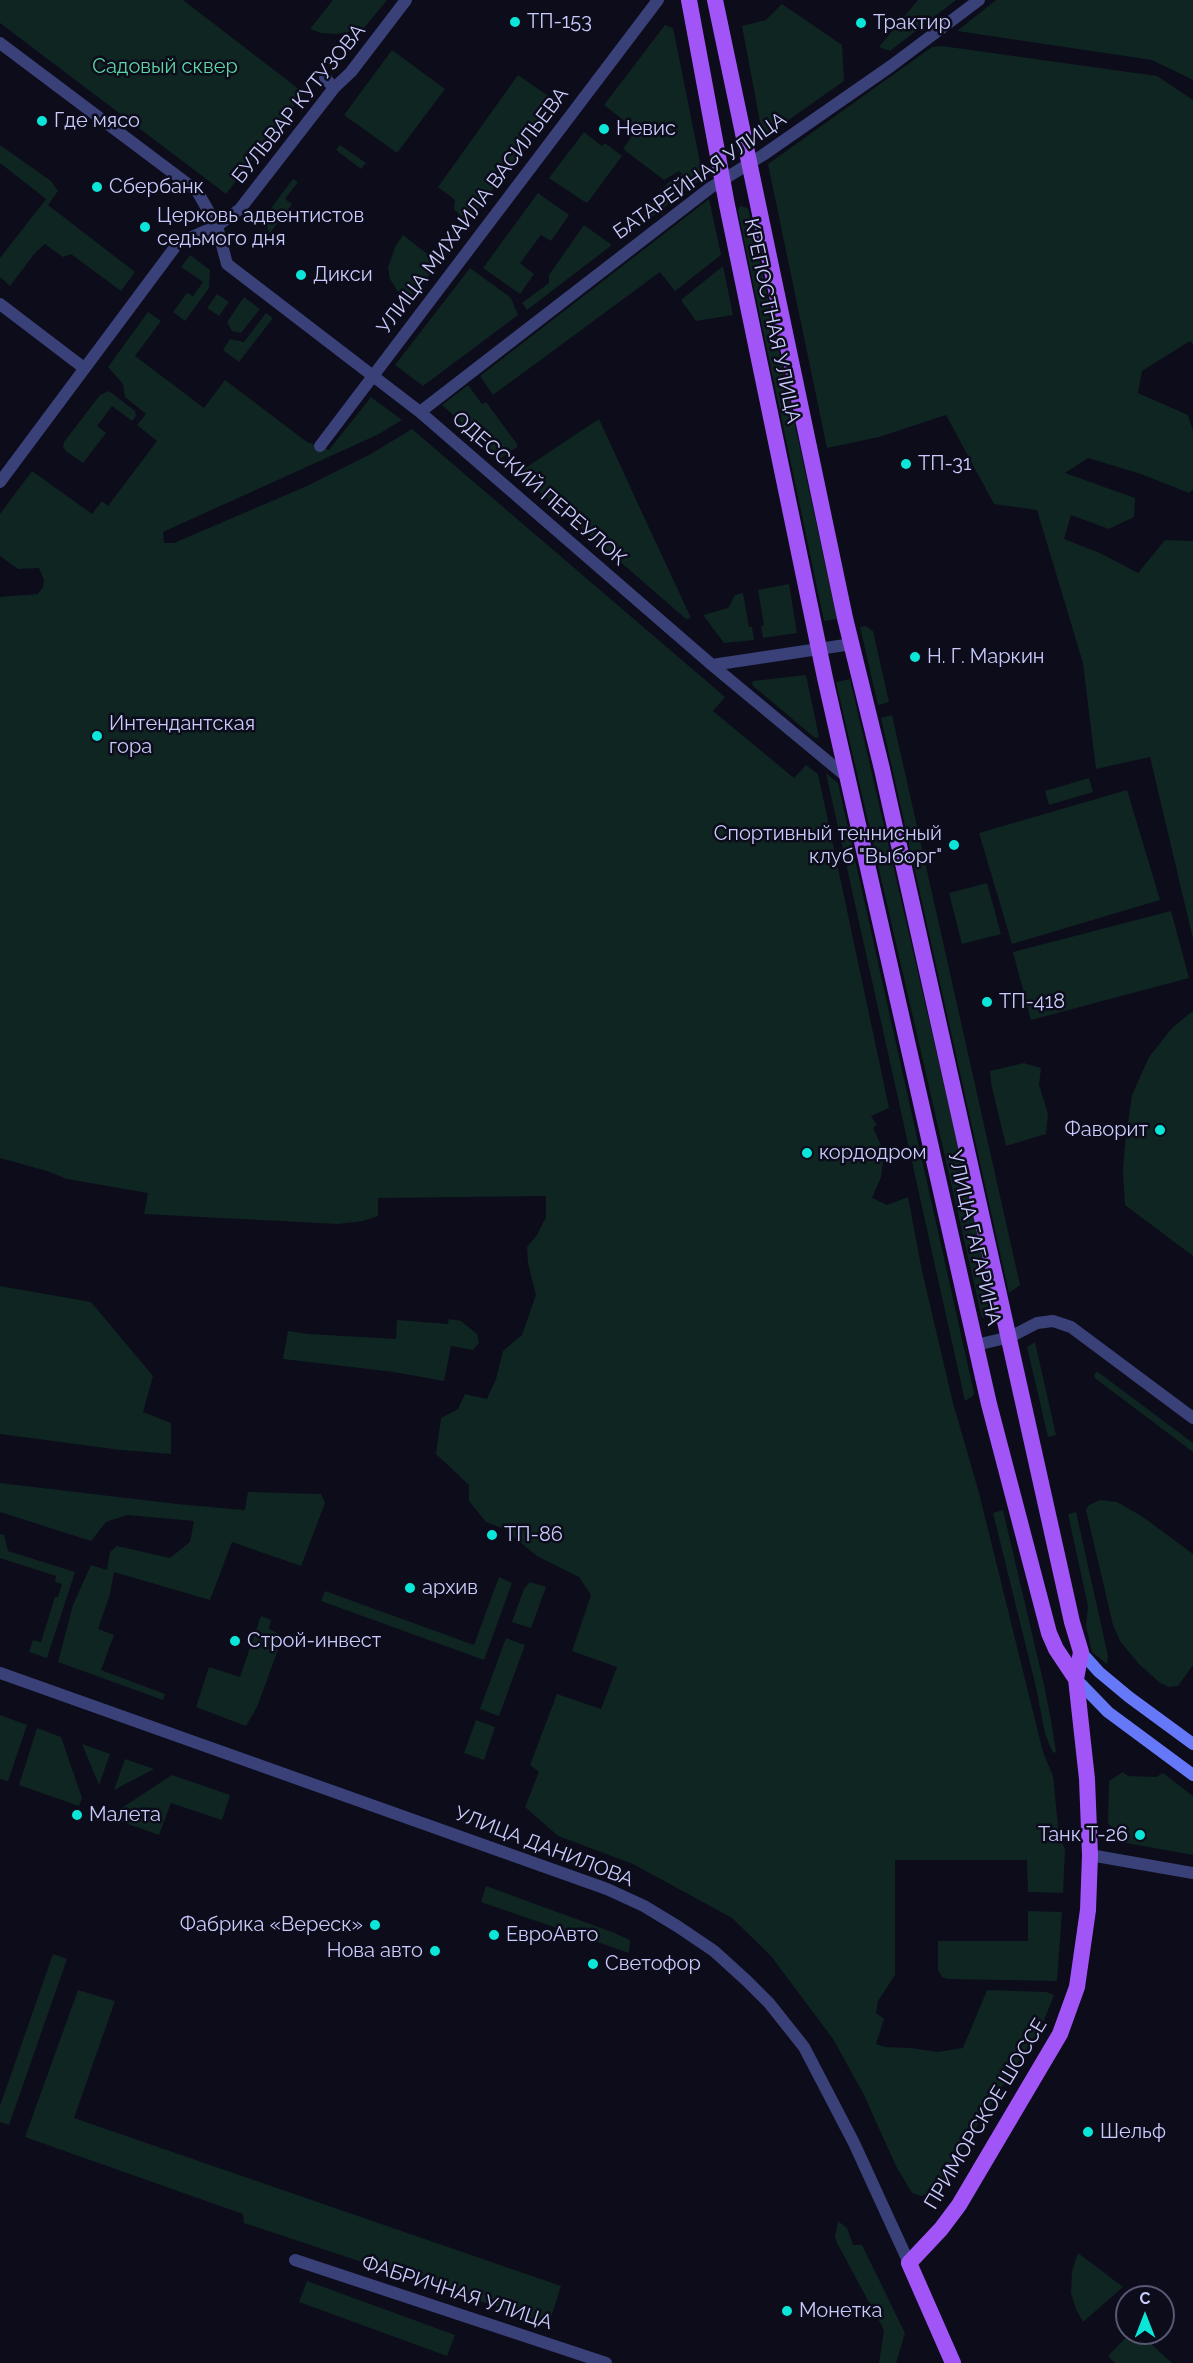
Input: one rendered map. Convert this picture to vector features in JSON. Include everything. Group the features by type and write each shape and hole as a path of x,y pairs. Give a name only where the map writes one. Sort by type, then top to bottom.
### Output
{"main road":[{"name":"КРЕПОСТНАЯ УЛИЦА","path":"689,0 722,180 820,650"},
{"name":"КРЕПОСТНАЯ УЛИЦА","path":"715,0 852,644"},
{"name":"УЛИЦА ГАГАРИНА","path":"852,644 1010,1337 1072,1622 1082,1653 1099,1672 1193,1744"},
{"name":"УЛИЦА ГАГАРИНА","path":"820,650 976,1345 1002,1456 1049,1633 1056,1649 1076,1679 1108,1712 1193,1775"},
{"name":"ПРИМОРСКОЕ ШОССЕ","path":"909,2263 941,2229 959,2205 1060,2034 1077,1987 1088,1910 1090,1855 1087,1779 1076,1679 1082,1653"},
{"path":"909,2263 953,2363"}],"street":[{"name":"БУЛЬВАР КУТУЗОВА","path":"0,482 178,243 216,226 240,209 406,0"},
{"name":"УЛИЦА МИХАИЛА ВАСИЛЬЕВА","path":"320,446 658,0"},
{"name":"БАТАРЕЙНАЯ УЛИЦА","path":"420,412 722,180 891,66 979,0"},
{"name":"ОДЕССКИЙ ПЕРЕУЛОК","path":"0,43 197,191 216,226 227,264 420,412 712,665 848,778"},
{"path":"325,78 334,88"},
{"path":"0,304 84,368"},
{"path":"712,665 852,644"},
{"path":"976,1345 1010,1337 1037,1323 1053,1321 1071,1327 1193,1418"},
{"name":"УЛИЦА ДАНИЛОВА","path":"0,1672 607,1889 644,1906 677,1926 714,1951 747,1981 774,2009 804,2047 854,2143 909,2263"},
{"path":"1090,1855 1193,1873"},
{"name":"ФАБРИЧНАЯ УЛИЦА","path":"295,2260 606,2363"}],"green space":[{"name":"Садовый сквер","path":"0,0 183,0 304,93 226,194 0,23"},
{"path":"333,0 387,0 365,27 359,30 336,34 321,33 310,29"},
{"path":"918,0 956,0 890,51 879,47"},
{"path":"996,0 1193,0 1193,80 1152,60 957,31"},
{"path":"782,4 842,45 844,81 763,138 742,26 766,20"},
{"path":"665,25 673,28 703,177 639,227 635,227 668,183 682,174 679,171 664,180 623,149 636,130 604,105"},
{"path":"942,46 1157,76 1193,100 1193,344 1190,341 1142,371 1138,393 1188,415 1193,431 1193,489 1189,493 1141,474 1088,458 1065,473 1135,498 1134,517 1109,529 1071,515 1064,539 1100,553 1138,573 1165,540 1193,541 1193,939 1150,757 1096,769 1083,663 1037,510 994,504 946,415 879,437 827,448 768,164 932,47"},
{"path":"392,50 445,89 397,153 344,115"},
{"path":"518,75 557,102 410,301 397,290 390,279 388,268 395,247 403,235 435,260 465,220 454,209 455,200 438,187"},
{"path":"584,132 602,146 605,143 622,156 588,202 549,178"},
{"path":"0,145 51,181 58,191 48,205 135,272 121,291 71,254 63,257 45,244 34,254 10,286 0,277 0,258 46,199 0,163"},
{"path":"340,145 366,163 361,169 336,150"},
{"path":"293,179 298,182 285,199 292,204 270,233 264,221 265,216"},
{"path":"538,193 569,215 551,241 541,235 520,263 534,274 520,294 483,268"},
{"path":"709,199 721,255 675,291 660,272 493,395 480,376"},
{"path":"740,206 748,208 837,619 824,621 738,211"},
{"path":"584,225 612,245 527,310 522,303 549,283 549,275"},
{"path":"190,255 210,270 209,288 185,321 173,312 187,293 193,296 203,282 181,267"},
{"path":"723,266 733,315 696,321 681,300"},
{"path":"470,268 511,298 518,315 423,386 395,365"},
{"path":"217,294 229,302 219,316 207,308"},
{"path":"244,297 260,309 241,333 232,331 227,322"},
{"path":"148,312 161,321 135,356 204,408 225,380 307,442 329,450 371,397 402,420 377,435 163,532 164,543 174,543 307,486 369,455 412,429 725,697 713,711 794,778 806,765 818,774 889,1108 871,1116 877,1125 873,1128 880,1143 883,1162 881,1177 872,1198 887,1205 908,1197 922,1271 953,1403 979,1493 1043,1752 1053,1776 1059,1837 1065,1849 1063,1893 1028,1892 1027,1860 895,1860 895,1975 878,2001 876,2013 884,2019 876,2044 885,2047 938,2052 963,2048 987,1990 1046,1992 1054,1995 1042,2025 939,2184 930,2193 921,2196 912,2193 896,2166 863,2093 833,2039 771,1956 732,1918 633,1864 558,1836 525,1807 539,1772 530,1765 557,1694 601,1709 617,1667 572,1651 591,1595 579,1577 537,1556 504,1529 486,1522 469,1501 469,1485 436,1454 441,1418 458,1409 465,1394 487,1399 496,1379 503,1351 522,1335 536,1295 528,1263 527,1247 537,1235 546,1217 546,1196 378,1198 378,1216 363,1221 338,1224 144,1214 148,1193 67,1179 0,1158 0,597 38,594 43,587 44,580 39,568 18,569 0,556 0,514 32,471 92,514 102,501 108,506 157,441 137,425 146,414 125,397 123,384 108,367"},
{"path":"266,313 273,318 239,362 223,350 230,339 244,342"},
{"path":"468,385 482,404 486,402 517,444 517,447 501,458 442,405"},
{"path":"109,391 135,411 136,416 132,421 112,406 97,426 106,433 83,463 67,452 63,447 64,442 100,395"},
{"path":"599,419 691,618 686,619 518,473"},
{"path":"789,584 797,633 763,638 761,626 764,625 758,590"},
{"path":"743,593 749,627 752,627 754,640 724,643 703,615 728,608 735,595"},
{"path":"866,626 873,631 889,702 878,705 860,627"},
{"path":"806,675 819,737 815,738 752,685 753,681"},
{"path":"850,679 997,1314 982,1318 836,682"},
{"path":"892,715 1020,1285 1009,1293 881,718"},
{"path":"826,773 838,783 974,1393 965,1401"},
{"path":"1089,778 1093,792 1049,805 1045,791"},
{"path":"1127,790 1160,900 1012,944 979,833"},
{"path":"987,883 1001,934 962,944 949,893"},
{"path":"1171,911 1189,978 1031,1020 1013,952"},
{"name":"Фаворит","path":"1193,1011 1193,1256 1125,1205 1123,1171 1132,1095 1149,1057 1173,1027"},
{"path":"1024,1063 1041,1068 1039,1085 1048,1114 1046,1134 1006,1146 990,1071"},
{"path":"0,1286 91,1302 153,1376 143,1412 171,1423 171,1454 121,1450 0,1434"},
{"path":"449,1319 461,1321 477,1334 479,1343 473,1350 451,1346 444,1381 394,1372 283,1359 288,1331 396,1339 397,1320 448,1324"},
{"path":"1035,1342 1056,1435 1048,1437 1027,1347"},
{"path":"1096,1372 1193,1443 1193,1452 1096,1379 1094,1376"},
{"path":"0,1483 245,1510 248,1492 321,1494 325,1503 301,1566 232,1542 210,1600 114,1572 110,1594 98,1629 114,1635 101,1670 165,1694 163,1700 58,1662 73,1605 91,1565 107,1570 110,1552 117,1546 170,1558 190,1542 194,1521 127,1515 106,1522 91,1541 0,1512"},
{"path":"1100,1500 1117,1502 1143,1517 1193,1554 1193,1665 1178,1686 1169,1687 1160,1683 1139,1664 1120,1641 1113,1625 1086,1510 1089,1505"},
{"path":"1003,1510 1045,1689 1056,1752 1053,1753 1045,1734 1036,1687 993,1513"},
{"path":"1076,1512 1108,1656 1107,1664 1092,1652 1086,1626 1088,1606 1068,1514"},
{"path":"0,1534 4,1535 8,1551 75,1572 47,1658 29,1652 33,1640 41,1642 55,1597 58,1597 62,1584 55,1582 56,1576 0,1558"},
{"path":"499,1577 512,1583 484,1660 321,1601 325,1591 474,1645"},
{"path":"530,1582 546,1587 531,1628 512,1622 524,1589"},
{"path":"261,1616 271,1620 269,1629 283,1636 257,1707 246,1726 196,1707 209,1667 240,1677"},
{"path":"506,1638 525,1645 499,1716 480,1709"},
{"path":"0,1715 27,1725 8,1781 0,1779"},
{"path":"476,1720 495,1727 484,1760 464,1753"},
{"path":"37,1728 61,1737 82,1798 79,1806 19,1785"},
{"path":"82,1744 110,1754 99,1785"},
{"path":"125,1759 154,1769 114,1790"},
{"path":"1123,1772 1128,1776 1156,1777 1163,1773 1193,1796 1193,1855 1121,1842 1115,1836 1108,1822 1109,1781"},
{"path":"172,1775 230,1795 222,1820 171,1803 159,1835 114,1819 117,1811"},
{"path":"486,1886 630,1940 629,1953 481,1902"},
{"path":"1028,1911 1062,1912 1057,1981 947,1979 942,1977 938,1970 938,1941 1028,1941"},
{"path":"53,1954 67,1959 9,2125 0,2122 0,2106"},
{"path":"78,1990 115,2001 74,2118 561,2286 549,2324 244,2223 243,2214 25,2137"},
{"path":"838,2221 847,2228 853,2245 862,2245 905,2333 896,2363 879,2363 884,2330 837,2243 835,2237"},
{"path":"1078,2253 1120,2285 1115,2285 1115,2294 1083,2322 1071,2293 1072,2271"},
{"path":"307,2281 455,2335 447,2356 299,2302"},
{"path":"1119,2345 1152,2345 1172,2363 1115,2363 1108,2356"}],"place":[{"name":"ТП-153","path":"515,22"},
{"name":"Трактир","path":"861,23"},
{"name":"Где мясо","path":"42,121"},
{"name":"Невис","path":"604,129"},
{"name":"Сбербанк","path":"97,187"},
{"name":"Церковь адвентистов седьмого дня","path":"145,227"},
{"name":"Дикси","path":"301,275"},
{"name":"ТП-31","path":"906,464"},
{"name":"Н. Г. Маркин","path":"915,657"},
{"name":"Интендантская гора","path":"97,736"},
{"name":"Спортивный теннисный клуб \"Выборг\"","path":"954,845"},
{"name":"ТП-418","path":"987,1002"},
{"name":"Фаворит","path":"1160,1130"},
{"name":"кордодром","path":"807,1153"},
{"name":"ТП-86","path":"492,1535"},
{"name":"архив","path":"410,1588"},
{"name":"Строй-инвест","path":"235,1641"},
{"name":"Малета","path":"77,1815"},
{"name":"Танк Т-26","path":"1140,1835"},
{"name":"Фабрика «Вереск»","path":"375,1925"},
{"name":"ЕвроАвто","path":"494,1935"},
{"name":"Нова авто","path":"435,1951"},
{"name":"Светофор","path":"593,1964"},
{"name":"Шельф","path":"1088,2132"},
{"name":"Монетка","path":"787,2311"}]}
